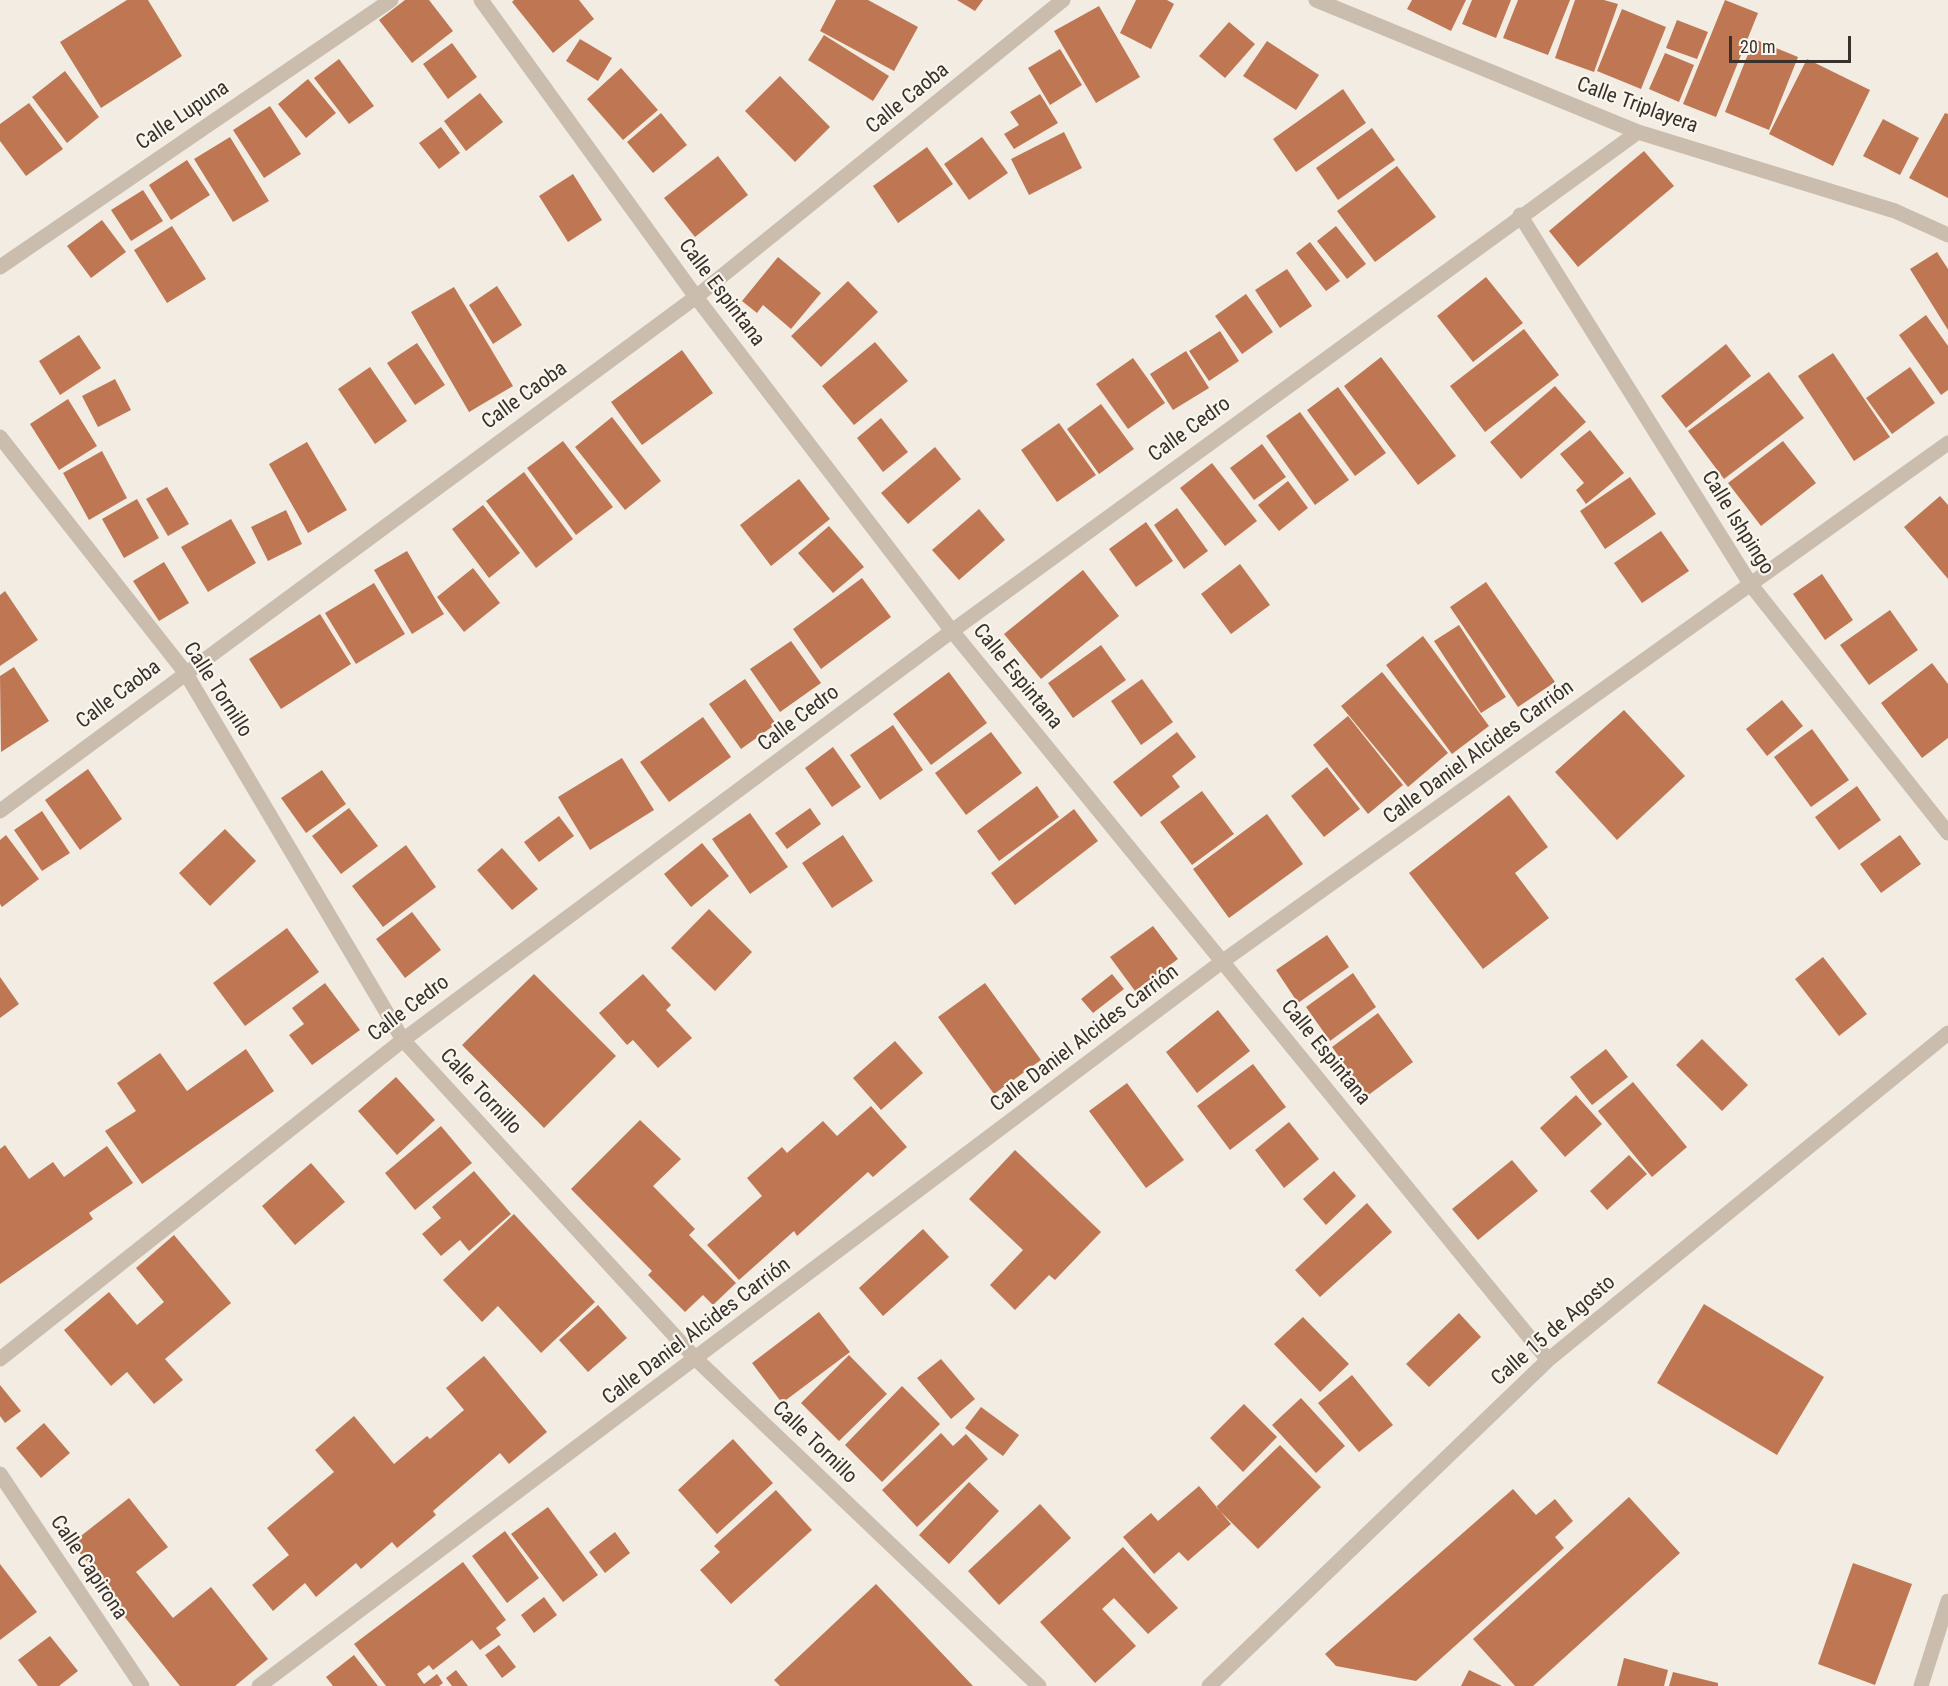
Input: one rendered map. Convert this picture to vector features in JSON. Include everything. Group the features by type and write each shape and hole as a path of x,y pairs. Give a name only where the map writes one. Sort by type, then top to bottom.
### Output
{"street":[{"name":"Calle Lupuna","path":"0,267 391,0"},
{"name":"Calle Espintana","path":"481,0 696,297 952,631 1548,1360"},
{"name":"Calle Caoba","path":"0,811 185,672 696,297 1063,0"},
{"name":"Calle Triplayera","path":"1316,0 1638,132 1895,211 1948,235"},
{"name":"Calle Cedro","path":"0,1359 403,1040 952,631 1520,215 1638,132"},
{"name":"Calle Ishpingo","path":"1520,215 1751,585 1948,833"},
{"name":"Calle Tornillo","path":"0,437 185,672 403,1040 696,1359 1039,1686"},
{"name":"Calle Daniel Alcides Carrión","path":"259,1686 1223,961 1948,443"},
{"name":"Calle 15 de Agosto","path":"1212,1684 1548,1360 1948,1033"},
{"name":"Calle Capirona","path":"0,1474 142,1686"},
{"path":"1921,1686 1948,1601"},
{"path":"1212,1684 1232,1686"}],"building":[{"path":"127,0 148,0 182,56 101,108 60,42"},
{"path":"405,0 429,0 453,31 412,63 379,20"},
{"path":"514,0 579,0 594,19 553,53 512,2"},
{"path":"836,0 868,0 918,27 894,71 820,31"},
{"path":"957,0 983,0 975,11"},
{"path":"1136,0 1167,0 1174,4 1151,49 1120,33"},
{"path":"1412,0 1466,0 1451,31 1407,9"},
{"path":"1472,0 1511,0 1496,38 1462,24"},
{"path":"1518,0 1570,0 1548,55 1503,38"},
{"path":"1575,0 1604,0 1618,4 1594,72 1555,58"},
{"path":"1725,0 1758,13 1716,117 1683,104"},
{"path":"1099,6 1140,77 1096,103 1054,31"},
{"path":"1622,9 1666,27 1641,89 1597,71"},
{"path":"1677,20 1708,32 1697,59 1666,48"},
{"path":"1229,22 1255,44 1225,78 1199,56"},
{"path":"824,35 889,76 873,101 808,60"},
{"path":"580,39 612,58 598,81 566,61"},
{"path":"1754,39 1798,57 1769,130 1725,112"},
{"path":"1267,41 1319,75 1296,110 1243,76"},
{"path":"452,43 477,77 448,99 423,64"},
{"path":"1060,49 1082,85 1050,105 1028,68"},
{"path":"1665,53 1694,65 1679,102 1649,89"},
{"path":"339,59 374,106 349,124 314,78"},
{"path":"1807,59 1870,90 1833,166 1769,134"},
{"path":"621,68 658,110 623,140 587,99"},
{"path":"65,71 99,117 67,143 32,97"},
{"path":"780,76 830,127 795,162 745,111"},
{"path":"308,79 336,113 306,138 278,104"},
{"path":"1343,89 1366,123 1296,172 1273,139"},
{"path":"480,93 503,122 466,151 444,121"},
{"path":"1040,94 1058,123 1014,149 1004,134 1019,125 1010,112"},
{"path":"29,103 63,149 26,176 0,141 0,124"},
{"path":"270,106 301,154 264,178 233,130"},
{"path":"661,113 687,145 653,173 627,142"},
{"path":"1945,113 1948,114 1948,198 1909,178"},
{"path":"1883,119 1919,138 1900,175 1863,156"},
{"path":"441,127 460,153 439,169 419,143"},
{"path":"1372,128 1395,160 1338,200 1316,168"},
{"path":"1064,132 1082,168 1029,195 1011,159"},
{"path":"230,137 269,201 233,222 194,159"},
{"path":"982,137 1008,173 969,200 944,164"},
{"path":"927,147 953,184 898,223 873,186"},
{"path":"1644,151 1674,186 1578,267 1549,231"},
{"path":"718,156 748,195 695,237 664,198"},
{"path":"187,160 210,195 171,220 149,185"},
{"path":"1397,166 1436,217 1375,262 1337,211"},
{"path":"573,174 602,220 568,242 539,196"},
{"path":"143,190 163,221 131,241 111,210"},
{"path":"102,220 126,252 91,278 67,246"},
{"path":"172,226 206,279 167,303 134,250"},
{"path":"1336,226 1366,264 1347,279 1317,241"},
{"path":"1310,242 1340,281 1326,291 1296,253"},
{"path":"1937,252 1948,269 1948,330 1910,269"},
{"path":"778,257 821,293 791,329 763,305 757,313 742,301"},
{"path":"1287,269 1312,306 1280,328 1255,290"},
{"path":"1486,277 1523,323 1473,362 1437,316"},
{"path":"848,281 878,312 821,367 791,336"},
{"path":"497,286 522,325 493,344 469,305"},
{"path":"454,287 513,386 469,412 411,312"},
{"path":"1246,294 1273,332 1242,354 1215,316"},
{"path":"1926,315 1948,346 1948,390 1941,395 1899,335"},
{"path":"1524,329 1559,375 1485,432 1450,386"},
{"path":"1220,331 1239,361 1209,381 1189,351"},
{"path":"79,335 101,368 60,395 39,361"},
{"path":"875,342 908,381 854,425 822,386"},
{"path":"417,343 445,385 415,405 387,363"},
{"path":"1726,344 1751,376 1686,428 1661,396"},
{"path":"682,350 713,393 642,445 611,402"},
{"path":"1186,351 1209,388 1173,410 1150,374"},
{"path":"1833,353 1890,437 1854,461 1798,376"},
{"path":"1381,357 1456,456 1418,485 1344,386"},
{"path":"1133,358 1165,403 1128,429 1096,384"},
{"path":"370,367 407,421 375,444 338,389"},
{"path":"1910,367 1935,403 1892,434 1866,398"},
{"path":"1769,372 1804,418 1724,479 1688,431"},
{"path":"115,379 131,410 98,427 82,396"},
{"path":"1555,386 1586,422 1521,479 1490,442"},
{"path":"1338,387 1386,453 1355,476 1307,410"},
{"path":"68,399 97,446 59,470 30,424"},
{"path":"1101,404 1134,449 1099,474 1067,429"},
{"path":"1300,412 1349,480 1315,505 1266,436"},
{"path":"612,417 661,481 625,510 575,447"},
{"path":"881,418 908,452 883,472 857,438"},
{"path":"1059,423 1096,475 1057,502 1021,450"},
{"path":"1590,430 1624,473 1586,504 1576,490 1584,483 1560,454"},
{"path":"563,441 613,507 576,535 527,468"},
{"path":"1783,441 1816,483 1761,526 1728,483"},
{"path":"307,442 347,510 308,533 269,464"},
{"path":"1262,444 1286,477 1254,500 1230,468"},
{"path":"935,447 961,479 908,524 881,493"},
{"path":"102,451 127,498 89,520 63,473"},
{"path":"1212,463 1257,521 1225,546 1180,488"},
{"path":"524,472 573,539 536,568 486,501"},
{"path":"1630,477 1656,514 1605,549 1580,511"},
{"path":"799,479 830,519 771,566 740,525"},
{"path":"1288,481 1308,508 1279,531 1258,505"},
{"path":"167,487 189,524 168,536 146,499"},
{"path":"1940,496 1948,505 1948,579 1904,527"},
{"path":"137,499 159,538 124,558 102,519"},
{"path":"483,505 520,553 489,578 452,529"},
{"path":"1177,508 1208,551 1184,569 1154,525"},
{"path":"979,509 1005,540 959,580 932,550"},
{"path":"286,510 302,544 268,561 251,527"},
{"path":"231,519 256,563 208,592 181,547"},
{"path":"1146,522 1173,561 1136,587 1109,549"},
{"path":"829,526 864,567 833,593 798,553"},
{"path":"1661,531 1689,571 1642,603 1614,563"},
{"path":"407,551 444,614 412,634 374,570"},
{"path":"164,562 189,603 159,621 133,581"},
{"path":"1240,564 1270,605 1231,634 1201,594"},
{"path":"473,568 500,603 464,632 437,597"},
{"path":"1083,570 1119,616 1041,679 1004,634"},
{"path":"1822,574 1853,620 1825,640 1793,594"},
{"path":"862,578 891,617 821,669 793,629"},
{"path":"1486,582 1555,682 1518,707 1450,607"},
{"path":"374,583 405,634 356,664 325,613"},
{"path":"5,591 38,640 0,666 0,595"},
{"path":"1890,610 1918,650 1869,685 1840,645"},
{"path":"320,614 351,664 281,709 249,659"},
{"path":"1459,625 1506,697 1481,713 1434,641"},
{"path":"1423,636 1489,726 1452,754 1386,665"},
{"path":"791,641 821,683 780,712 750,669"},
{"path":"1101,645 1126,680 1073,718 1048,683"},
{"path":"1932,663 1948,684 1948,738 1922,758 1881,703"},
{"path":"14,667 49,721 1,752 0,676"},
{"path":"949,672 987,723 931,765 893,714"},
{"path":"1382,672 1448,753 1408,787 1341,706"},
{"path":"745,679 776,724 741,749 709,704"},
{"path":"1142,679 1173,722 1141,745 1111,701"},
{"path":"1782,700 1803,726 1767,756 1746,729"},
{"path":"1624,710 1685,776 1617,840 1555,772"},
{"path":"1348,716 1403,785 1368,814 1313,745"},
{"path":"703,717 731,757 669,802 640,762"},
{"path":"893,725 923,770 880,800 850,755"},
{"path":"1812,729 1849,780 1811,807 1774,757"},
{"path":"991,732 1022,773 966,815 935,773"},
{"path":"1177,732 1196,757 1172,776 1180,787 1141,817 1113,782"},
{"path":"833,747 861,787 832,807 805,768"},
{"path":"622,758 654,810 590,850 558,797"},
{"path":"1327,767 1360,809 1324,837 1291,796"},
{"path":"88,769 122,819 80,850 45,800"},
{"path":"322,770 346,804 306,833 281,798"},
{"path":"1037,786 1059,817 999,861 977,831"},
{"path":"1857,786 1881,820 1839,850 1815,817"},
{"path":"1202,791 1234,834 1192,865 1160,822"},
{"path":"1509,795 1548,847 1515,873 1549,918 1483,969 1409,873"},
{"path":"349,808 378,846 341,874 312,836"},
{"path":"810,808 821,824 787,849 775,833"},
{"path":"1074,809 1098,841 1015,905 991,873"},
{"path":"42,811 70,853 42,871 14,830"},
{"path":"750,813 788,867 750,894 712,839"},
{"path":"1267,814 1303,864 1229,918 1193,869"},
{"path":"559,816 574,836 539,862 524,842"},
{"path":"225,829 256,861 210,906 179,873"},
{"path":"6,835 39,879 2,907 0,904 0,840"},
{"path":"843,835 873,881 832,908 802,863"},
{"path":"1900,835 1921,864 1881,893 1860,864"},
{"path":"702,843 729,876 691,907 664,874"},
{"path":"406,845 436,887 383,927 352,886"},
{"path":"502,848 538,889 512,910 477,870"},
{"path":"709,909 752,952 715,991 671,948"},
{"path":"412,912 441,950 405,978 376,939"},
{"path":"1153,926 1178,959 1135,991 1110,957"},
{"path":"287,928 319,972 245,1026 213,983"},
{"path":"1327,935 1349,967 1298,1003 1276,970"},
{"path":"1823,957 1867,1014 1839,1036 1795,979"},
{"path":"1353,973 1376,1007 1330,1041 1306,1007"},
{"path":"534,974 616,1056 544,1128 462,1045"},
{"path":"643,974 671,1005 666,1010 692,1038 658,1068 633,1040 627,1045 599,1013"},
{"path":"1112,974 1124,989 1093,1013 1081,999"},
{"path":"0,977 19,1004 0,1018"},
{"path":"325,983 360,1030 312,1065 289,1035 304,1024 292,1008"},
{"path":"985,983 1041,1060 994,1094 938,1017"},
{"path":"1218,1010 1250,1051 1197,1093 1166,1052"},
{"path":"1378,1013 1413,1062 1367,1096 1332,1047"},
{"path":"1702,1039 1748,1085 1722,1111 1676,1065"},
{"path":"895,1041 923,1073 881,1110 853,1078"},
{"path":"246,1049 274,1091 142,1184 105,1131 136,1111 117,1083 160,1053 187,1091"},
{"path":"1606,1049 1628,1077 1592,1105 1570,1077"},
{"path":"1253,1064 1286,1107 1230,1150 1197,1106"},
{"path":"396,1077 435,1120 397,1155 358,1111"},
{"path":"1633,1082 1687,1147 1652,1177 1598,1111"},
{"path":"1127,1083 1184,1160 1146,1188 1089,1111"},
{"path":"1576,1095 1602,1124 1565,1157 1540,1128"},
{"path":"871,1106 907,1147 873,1177 868,1172 797,1236 794,1231 739,1280 707,1245 762,1196 747,1178 782,1147 787,1153 823,1121 837,1136"},
{"path":"640,1120 681,1159 653,1186 695,1229 689,1235 736,1283 713,1305 703,1295 685,1312 648,1275 652,1271 571,1189"},
{"path":"1289,1122 1319,1159 1284,1188 1255,1150"},
{"path":"441,1126 472,1163 415,1210 385,1173"},
{"path":"5,1145 29,1179 53,1162 64,1177 107,1146 133,1183 89,1213 93,1219 0,1284 0,1149"},
{"path":"1015,1150 1101,1232 1055,1280 1049,1275 1015,1310 990,1285 1023,1250 969,1199"},
{"path":"1629,1155 1647,1174 1607,1210 1590,1191"},
{"path":"1512,1160 1538,1191 1478,1240 1452,1209"},
{"path":"311,1163 345,1202 295,1245 262,1206"},
{"path":"474,1171 511,1214 469,1251 460,1240 441,1256 422,1234 441,1218 432,1207"},
{"path":"1334,1171 1356,1196 1326,1225 1303,1199"},
{"path":"1367,1203 1392,1232 1320,1297 1295,1270"},
{"path":"514,1214 595,1302 541,1353 498,1306 482,1322 443,1280"},
{"path":"923,1229 949,1257 883,1316 859,1288"},
{"path":"174,1235 231,1303 165,1359 183,1380 154,1404 127,1372 111,1386 64,1330 109,1292 137,1325 164,1302 136,1268"},
{"path":"1704,1304 1824,1377 1777,1455 1657,1383"},
{"path":"598,1305 627,1338 588,1372 559,1340"},
{"path":"819,1312 850,1352 782,1403 752,1363"},
{"path":"1459,1313 1481,1337 1429,1387 1406,1364"},
{"path":"1303,1317 1349,1364 1320,1392 1274,1344"},
{"path":"849,1355 887,1394 839,1441 801,1403"},
{"path":"484,1356 547,1432 509,1464 500,1453 433,1511 436,1515 397,1548 392,1542 361,1569 356,1563 316,1597 305,1583 273,1611 252,1585 289,1555 267,1528 334,1472 315,1450 354,1416 394,1464 427,1436 430,1439 464,1410 446,1388"},
{"path":"941,1359 975,1399 951,1419 917,1378"},
{"path":"1352,1375 1393,1425 1359,1452 1318,1403"},
{"path":"0,1385 21,1411 5,1423 0,1416"},
{"path":"902,1386 940,1424 882,1482 845,1445"},
{"path":"1301,1398 1345,1446 1316,1473 1272,1425"},
{"path":"1244,1404 1277,1437 1243,1472 1210,1438"},
{"path":"981,1407 1019,1435 1003,1456 965,1428"},
{"path":"44,1423 70,1453 41,1478 16,1448"},
{"path":"941,1433 953,1446 966,1434 988,1459 917,1527 882,1490"},
{"path":"733,1439 773,1483 717,1534 678,1490"},
{"path":"1280,1445 1321,1487 1258,1549 1216,1507"},
{"path":"969,1482 999,1511 949,1564 919,1535"},
{"path":"1199,1486 1231,1524 1188,1561 1179,1552 1154,1574 1123,1537 1151,1513 1158,1521"},
{"path":"1513,1489 1536,1515 1555,1499 1573,1521 1555,1537 1564,1548 1416,1681 1336,1666 1325,1654"},
{"path":"776,1490 812,1530 731,1604 700,1570 720,1552 714,1546"},
{"path":"1629,1497 1680,1553 1533,1686 1515,1686 1473,1639"},
{"path":"129,1498 168,1547 136,1572 173,1618 211,1587 268,1659 235,1686 180,1686 107,1595 111,1592 72,1543"},
{"path":"1040,1504 1071,1538 999,1605 968,1571"},
{"path":"548,1507 598,1575 563,1602 511,1534"},
{"path":"505,1531 539,1578 507,1603 472,1556"},
{"path":"615,1532 630,1553 605,1573 589,1552"},
{"path":"1123,1547 1178,1608 1148,1634 1114,1598 1102,1609 1136,1646 1095,1683 1040,1622"},
{"path":"463,1562 506,1620 496,1628 501,1635 480,1650 472,1640 433,1670 429,1665 417,1674 424,1684 437,1674 443,1683 439,1686 386,1686 354,1644"},
{"path":"1853,1563 1912,1584 1875,1685 1818,1664"},
{"path":"0,1564 37,1612 0,1640"},
{"path":"876,1584 973,1686 780,1686 774,1680"},
{"path":"544,1597 557,1615 534,1633 521,1615"},
{"path":"50,1636 78,1671 59,1686 38,1686 18,1660"},
{"path":"499,1645 516,1667 502,1678 485,1655"},
{"path":"354,1655 378,1686 333,1686 326,1677"},
{"path":"1624,1658 1668,1670 1664,1686 1617,1686"},
{"path":"456,1670 468,1686 452,1686 446,1678"},
{"path":"1469,1670 1502,1686 1461,1686"},
{"path":"1673,1672 1718,1683 1718,1686 1669,1686"}]}
